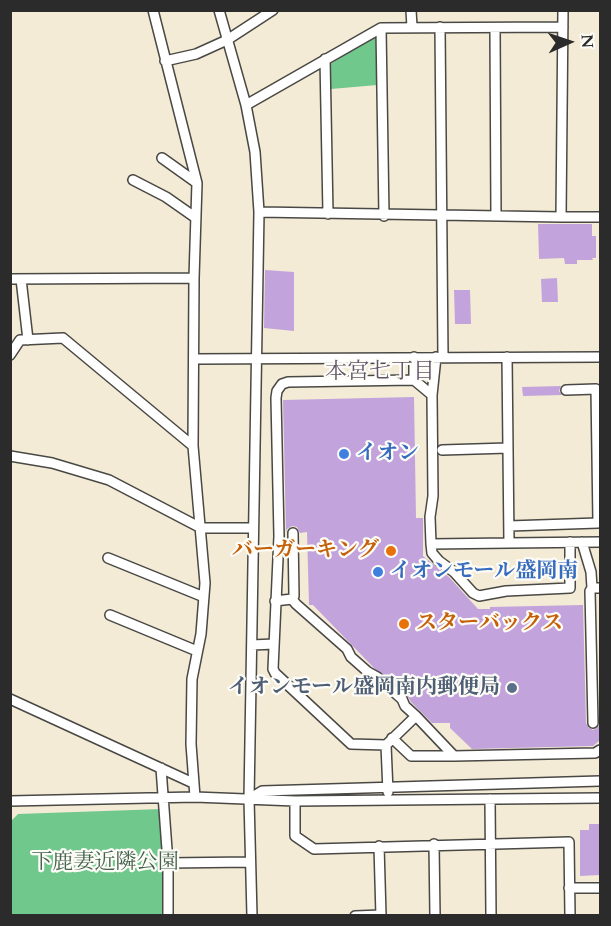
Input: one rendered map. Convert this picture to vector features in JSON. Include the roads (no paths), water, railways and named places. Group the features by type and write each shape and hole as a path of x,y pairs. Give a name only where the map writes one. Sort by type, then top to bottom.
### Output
{"street":[{"path":"153,10 197,183 193,446 205,583 201,634 192,679 190,744 195,797"},
{"path":"219,10 246,105 255,152 259,212 249,799 252,915"},
{"path":"165,61 196,54 227,40 273,10"},
{"path":"411,10 411,27"},
{"path":"561,217 563,10"},
{"path":"440,27 443,216 440,357 432,395 433,496 430,517 432,553 473,593 479,596 506,591 570,588 570,542"},
{"path":"246,105 381,28 562,27"},
{"path":"381,28 384,216"},
{"path":"495,28 496,216"},
{"path":"325,59 328,214"},
{"path":"162,158 197,183"},
{"path":"133,180 166,197 196,218"},
{"path":"259,212 384,216 600,217"},
{"path":"10,279 194,278"},
{"path":"21,279 28,340"},
{"path":"10,355 21,340 63,338 193,446"},
{"path":"414,357 414,380"},
{"path":"507,357 509,543"},
{"path":"195,359 600,357"},
{"path":"416,716 389,741 351,744 275,674 275,601 279,536 277,391 282,384 288,382 414,380 432,395"},
{"path":"508,526 598,524 596,389 566,390"},
{"path":"442,450 508,448"},
{"path":"10,456 52,463 109,480 201,528 254,528"},
{"path":"292,599 294,596 293,533"},
{"path":"582,542 596,588 590,591 589,600 593,723"},
{"path":"431,544 600,542"},
{"path":"108,558 204,597"},
{"path":"275,601 292,599"},
{"path":"292,599 347,649 351,657 402,699 405,706 454,756"},
{"path":"110,615 197,651"},
{"path":"252,645 274,645"},
{"path":"10,699 193,783"},
{"path":"389,741 411,756 595,753 600,750"},
{"path":"389,741 387,788 389,793 440,792 464,799"},
{"path":"162,768 168,863 168,915"},
{"path":"249,799 262,791 600,781"},
{"path":"10,801 195,797 295,801 600,798"},
{"path":"490,799 491,915"},
{"path":"295,801 295,836 314,849 569,842 570,915"},
{"path":"434,844 435,915"},
{"path":"355,915 381,915 379,846"},
{"path":"168,863 250,862"},
{"path":"569,888 600,888"}],"place":[{"name":"イオン","path":"344,454"},
{"name":"バーガーキング","path":"391,551"},
{"name":"イオンモール盛岡南","path":"378,572"},
{"name":"スターバックス","path":"404,624"},
{"name":"イオンモール盛岡南内郵便局","path":"512,688"}],"district":[{"name":"本宮七丁目","path":"380,373"}],"park label":[{"name":"下鹿妻近隣公園","path":"105,863"}]}
